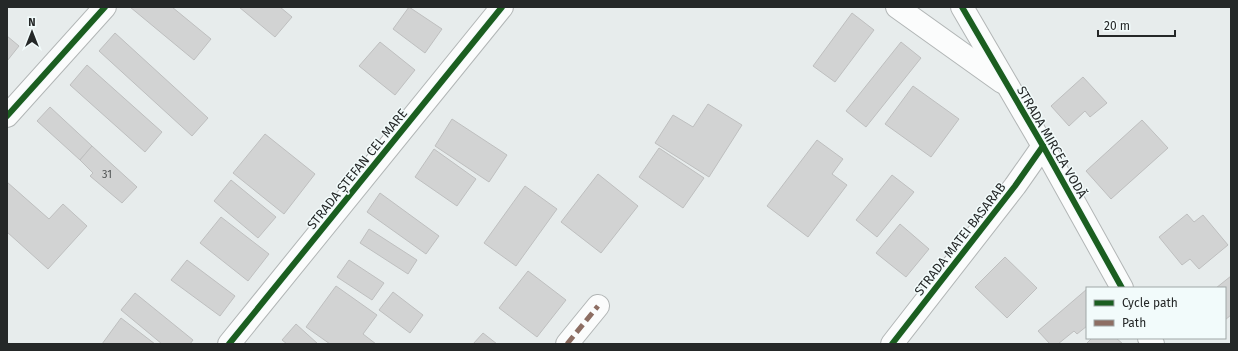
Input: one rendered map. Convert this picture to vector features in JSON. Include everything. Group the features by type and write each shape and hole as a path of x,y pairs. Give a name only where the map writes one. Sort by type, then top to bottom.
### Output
{"street":[{"path":"7,116 105,7"},
{"name":"STRADA ȘTEFAN CEL MARE","path":"229,344 502,7"},
{"path":"897,7 1008,87"},
{"name":"STRADA MIRCEA VODĂ","path":"962,7 1043,146 1121,287"},
{"name":"STRADA MATEI BASARAB","path":"892,344 1015,186 1043,146"},
{"path":"567,344 598,306"}],"building":[{"path":"130,7 172,7 211,39 194,60"},
{"path":"239,7 280,7 292,17 275,37"},
{"path":"409,7 442,29 425,53 393,29"},
{"path":"852,13 874,30 835,82 813,66"},
{"path":"115,33 208,118 192,136 99,51"},
{"path":"7,36 19,46 7,61"},
{"path":"380,42 415,70 395,95 359,66"},
{"path":"901,42 921,58 866,127 846,111"},
{"path":"87,65 162,132 145,152 70,85"},
{"path":"1083,77 1107,103 1090,117 1085,111 1069,126 1051,106"},
{"path":"913,86 959,119 931,157 885,124"},
{"path":"708,104 742,125 709,177 655,143 673,115 693,127"},
{"path":"50,107 92,146 80,160 37,121"},
{"path":"452,119 507,155 489,182 435,146"},
{"path":"1142,120 1168,148 1111,199 1086,171"},
{"path":"265,134 315,174 284,214 233,173"},
{"path":"817,140 843,159 832,174 847,185 808,237 767,206"},
{"path":"92,146 137,187 122,203 90,176 93,173 80,160"},
{"path":"659,148 704,178 683,208 639,177"},
{"path":"434,149 476,179 457,206 415,177"},
{"path":"598,174 638,206 601,253 561,222"},
{"path":"892,175 914,192 877,237 856,220"},
{"path":"231,180 276,217 258,238 214,201"},
{"path":"7,182 49,219 63,204 87,226 48,269 7,232"},
{"path":"525,186 557,209 516,266 484,243"},
{"path":"380,193 439,236 426,254 367,212"},
{"path":"1187,214 1194,222 1203,215 1228,245 1199,269 1190,259 1182,265 1159,237"},
{"path":"221,217 269,254 248,281 200,243"},
{"path":"900,224 929,249 906,277 876,253"},
{"path":"369,229 417,260 408,274 360,243"},
{"path":"1005,257 1037,288 1007,318 975,287"},
{"path":"187,260 235,296 220,316 171,280"},
{"path":"349,260 384,283 372,300 337,277"},
{"path":"528,271 566,300 537,337 499,308"},
{"path":"1231,276 1231,315 1226,319 1226,287 1217,287"},
{"path":"336,286 377,315 363,334 376,344 330,344 306,327"},
{"path":"1086,290 1086,327 1077,334 1074,331 1058,344 1050,344 1038,331"},
{"path":"393,292 423,315 410,333 379,310"},
{"path":"135,293 193,340 190,344 162,344 121,310"},
{"path":"121,318 155,344 102,344"},
{"path":"296,324 318,344 287,344 282,340"},
{"path":"483,333 497,344 473,344"},
{"path":"1091,339 1117,339 1123,344 1086,344"}],"marked path":[{"path":"567,344 598,306"}],"cycle path":[{"path":"7,116 105,7"},
{"path":"229,344 502,7"},
{"path":"962,7 1043,146 1121,287"},
{"path":"892,344 1015,186 1043,146"}]}
